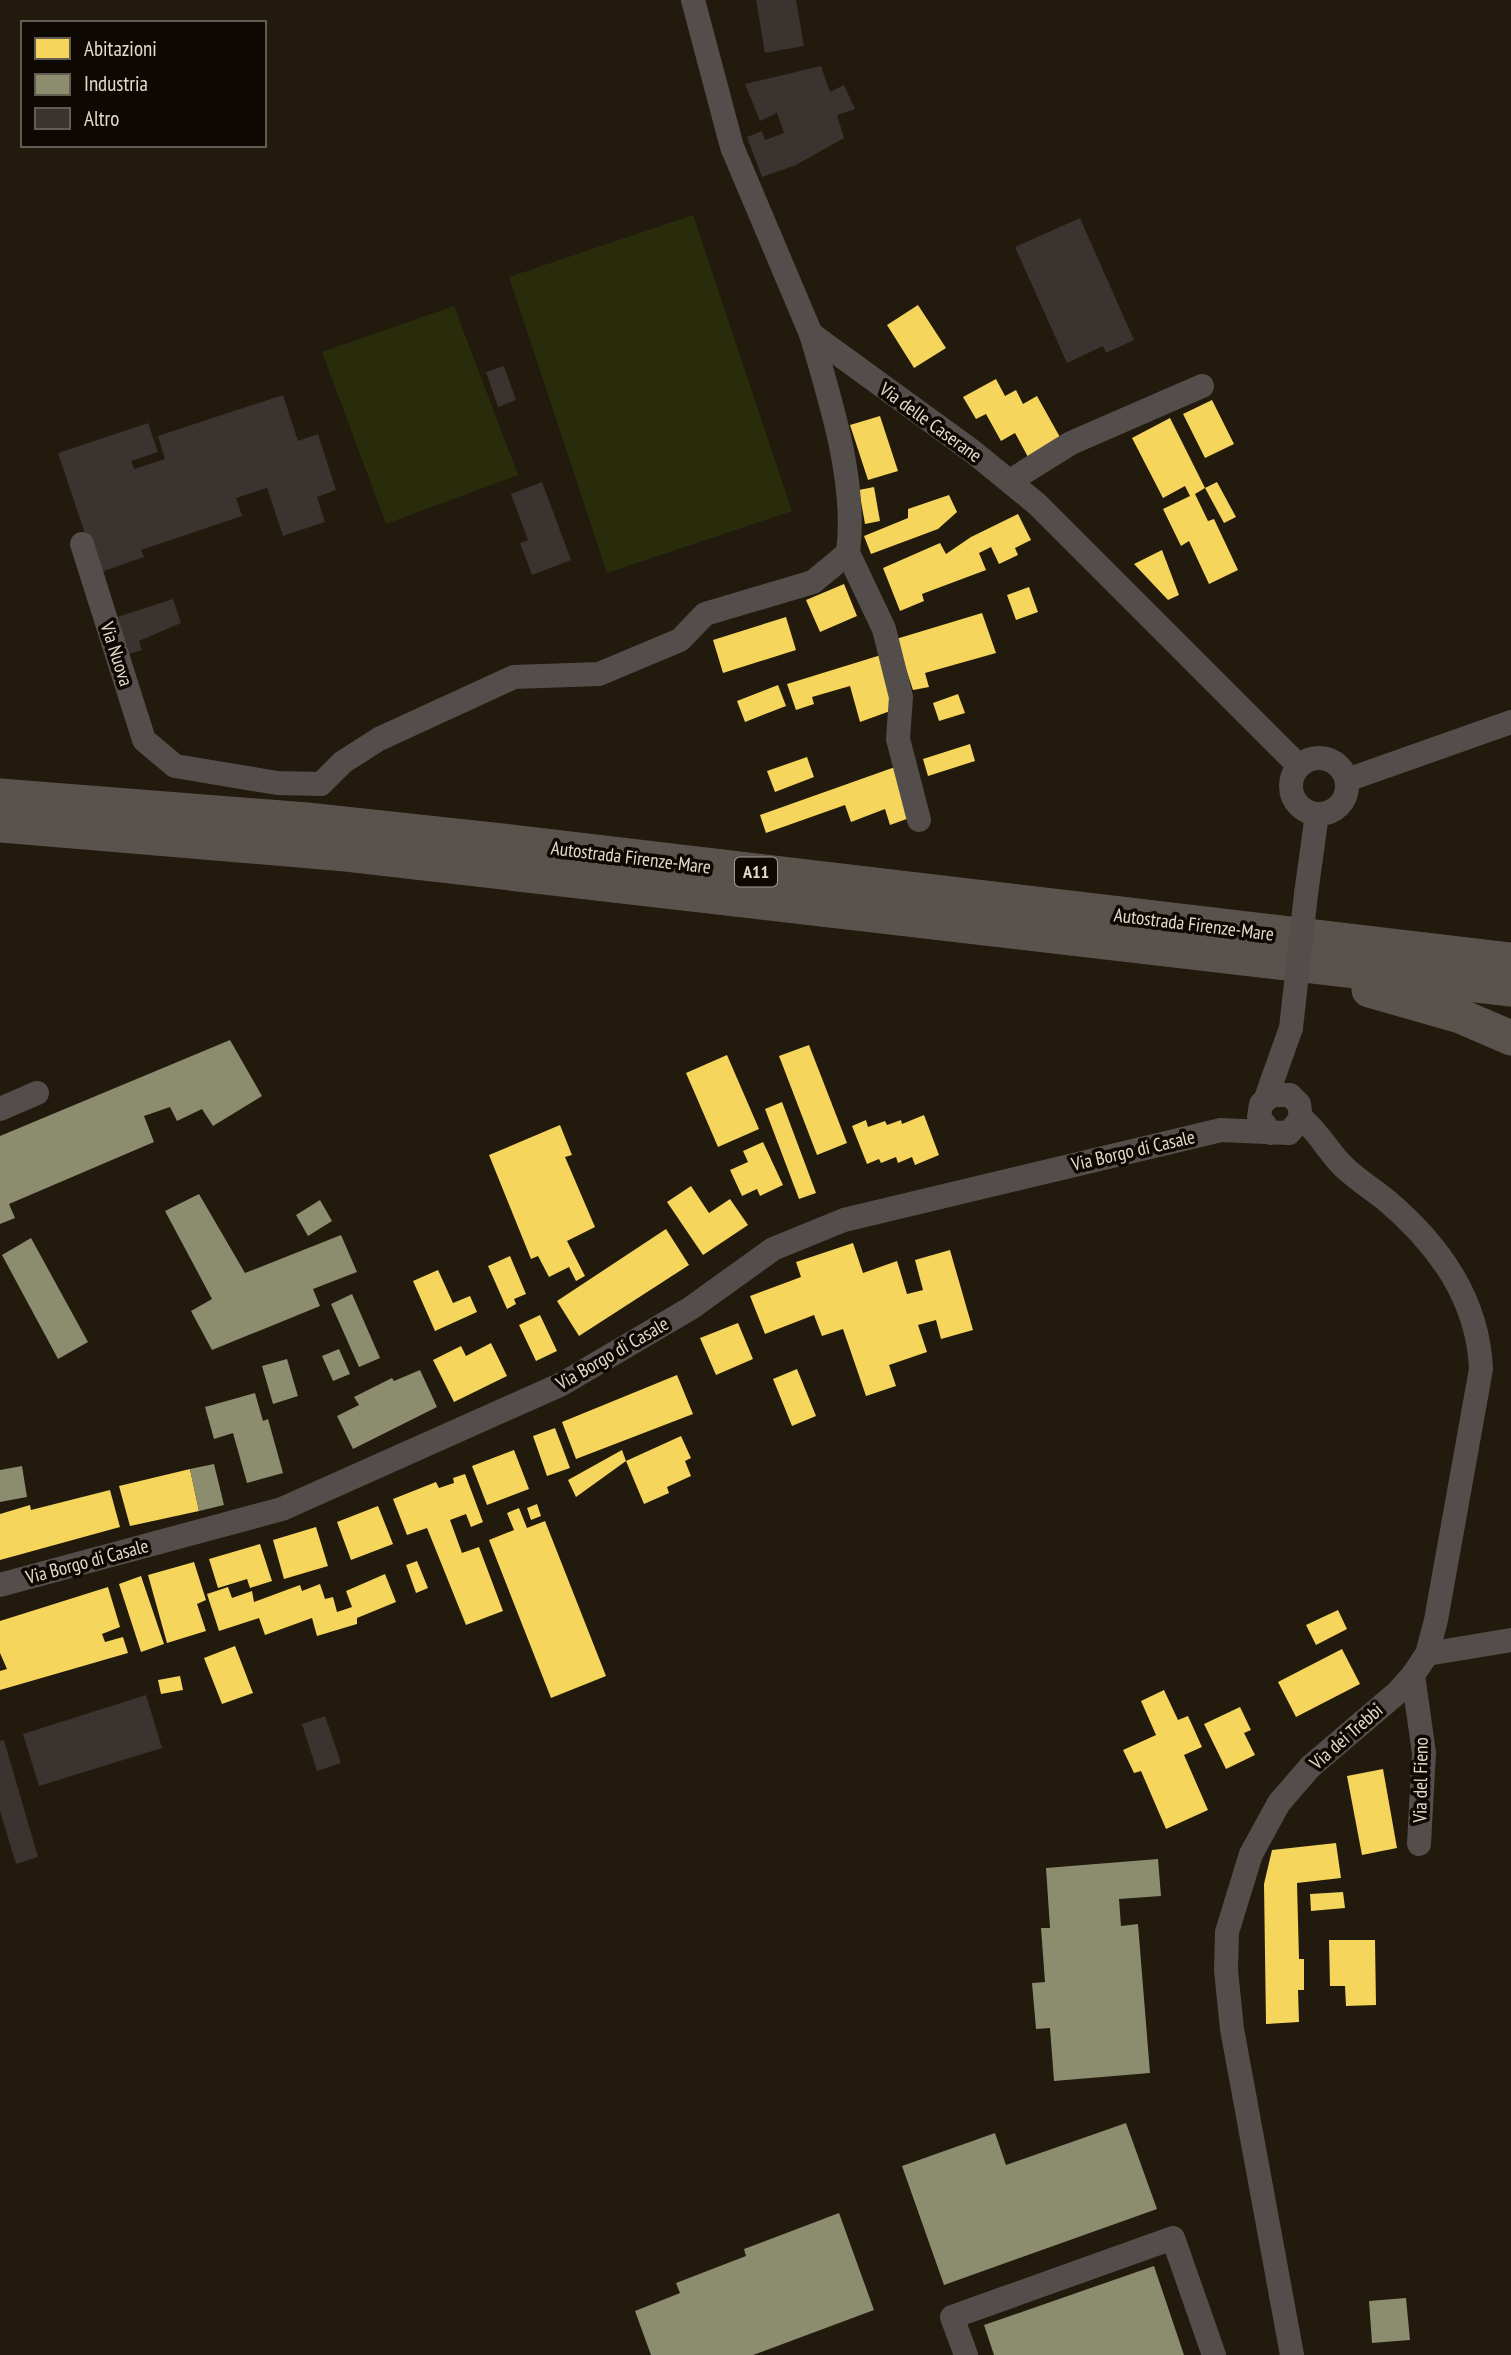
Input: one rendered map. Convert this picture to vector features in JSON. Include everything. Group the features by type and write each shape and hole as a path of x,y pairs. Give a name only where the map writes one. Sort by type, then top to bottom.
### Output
{"highway":[{"name":"Autostrada Firenze-Mare","path":"0,796 307,820 502,841 1511,960"},
{"name":"Autostrada Firenze-Mare","path":"0,825 346,854 1511,989"},
{"path":"1226,956 1387,994 1460,1016 1511,1038"}],"street":[{"path":"693,0 732,147 811,334 832,407 852,522 848,554 884,629 901,697 898,739 919,820"},
{"name":"Via delle Caserane","path":"811,334 1010,481 1298,766"},
{"path":"1010,481 1071,443 1202,386"},
{"name":"Via Nuova","path":"82,544 144,740 175,766 277,783 321,784 343,762 379,739 514,677 599,674 680,640 705,614 813,582 848,554"},
{"path":"1347,780 1511,722"},
{"path":"1323,757 1339,765 1347,780 1348,789 1334,810 1317,814 1302,808 1293,796 1291,780 1298,766 1314,758 1323,757"},
{"path":"1291,1028 1264,1101 1261,1124 1276,1134 1294,1130 1298,1108 1291,1028 1317,814"},
{"path":"0,1109 37,1093"},
{"path":"1264,1101 1278,1093 1298,1108"},
{"name":"Via Borgo di Casale","path":"1221,1129 1264,1101"},
{"name":"Via dei Trebbi","path":"1292,2355 1232,2029 1226,1970 1227,1932 1251,1854 1279,1803 1310,1767 1398,1692 1427,1654 1472,1430 1481,1369 1480,1351 1468,1306 1444,1260 1410,1222 1341,1164 1298,1108"},
{"name":"Via Borgo di Casale","path":"0,1585 282,1509 562,1384 691,1308 774,1249 844,1220 1221,1129 1276,1134"},
{"name":"Via dei Trebbi","path":"1276,1134 1341,1164"},
{"path":"1427,1654 1511,1640"},
{"name":"Via del Fieno","path":"1413,1675 1424,1752 1419,1844"},
{"path":"966,2355 952,2317 1172,2238 1214,2355"}],"green space":[{"path":"693,215 792,511 607,573 509,277"},
{"path":"454,306 518,475 386,524 322,352"}],"building: Abitazioni":[{"path":"918,305 946,348 914,368 887,325"},
{"path":"996,379 1005,396 1016,390 1023,404 1037,396 1061,439 1028,457 1015,433 1001,441 986,414 976,419 963,397"},
{"path":"1212,400 1234,444 1205,458 1183,414"},
{"path":"880,416 898,471 868,480 850,425"},
{"path":"1170,418 1205,488 1195,494 1208,521 1214,519 1238,570 1209,584 1189,541 1181,546 1163,509 1190,496 1185,486 1163,498 1132,438"},
{"path":"1217,482 1236,517 1224,523 1205,488"},
{"path":"874,487 880,521 865,524 859,490"},
{"path":"949,495 957,512 938,529 871,554 864,536 908,518 908,509"},
{"path":"1018,514 1031,540 1015,548 1018,555 999,564 991,547 979,553 986,570 922,594 924,601 900,611 883,568 940,543 946,554 971,537"},
{"path":"1162,550 1179,595 1168,600 1134,564"},
{"path":"844,584 857,616 820,632 806,600"},
{"path":"1029,587 1038,612 1016,620 1007,595"},
{"path":"982,613 996,653 925,673 929,687 913,690 896,639"},
{"path":"786,617 796,650 723,673 713,640"},
{"path":"881,655 893,710 860,722 850,686 812,697 814,704 796,710 787,684"},
{"path":"778,685 786,706 745,722 737,701"},
{"path":"958,694 965,713 939,721 933,703"},
{"path":"970,744 975,761 928,776 923,759"},
{"path":"807,757 814,777 775,792 767,771"},
{"path":"895,767 912,817 890,825 885,809 851,822 845,805 766,833 760,815"},
{"path":"809,1045 847,1143 817,1155 779,1056"},
{"path":"727,1055 759,1129 718,1147 686,1073"},
{"path":"782,1102 816,1193 799,1199 765,1109"},
{"path":"924,1115 939,1155 915,1165 912,1157 898,1163 896,1157 881,1163 879,1159 867,1164 852,1126 866,1120 868,1127 885,1121 887,1125 901,1120 902,1124"},
{"path":"560,1125 572,1155 565,1157 595,1227 567,1241 585,1276 576,1281 569,1267 549,1277 538,1256 531,1259 489,1155"},
{"path":"763,1142 783,1185 760,1196 757,1189 742,1196 730,1170 748,1162 743,1151"},
{"path":"691,1186 709,1213 730,1199 748,1225 703,1255 667,1202"},
{"path":"666,1229 689,1265 579,1336 557,1301"},
{"path":"853,1243 863,1273 897,1261 907,1294 923,1290 915,1260 950,1250 973,1330 941,1339 936,1320 918,1325 927,1352 889,1365 896,1386 866,1396 843,1329 822,1336 814,1315 765,1334 750,1296 801,1277 796,1262"},
{"path":"510,1256 526,1294 514,1299 516,1304 507,1309 488,1266"},
{"path":"438,1270 453,1303 470,1296 477,1312 435,1331 413,1281"},
{"path":"540,1315 557,1351 536,1361 519,1325"},
{"path":"738,1323 753,1359 716,1375 700,1338"},
{"path":"491,1343 507,1376 454,1402 433,1360 461,1346 466,1356"},
{"path":"797,1369 816,1416 792,1426 773,1379"},
{"path":"677,1375 693,1414 576,1459 562,1422"},
{"path":"555,1428 570,1468 547,1476 533,1436"},
{"path":"681,1436 691,1458 685,1461 691,1476 667,1487 669,1493 644,1504 626,1461"},
{"path":"514,1450 529,1489 487,1505 472,1466"},
{"path":"622,1450 626,1461 576,1497 568,1480"},
{"path":"190,1469 199,1511 130,1526 119,1486"},
{"path":"465,1474 483,1522 471,1527 466,1514 450,1520 462,1553 479,1547 503,1611 466,1625 427,1528 407,1535 393,1499 436,1482 439,1488 454,1483 453,1478"},
{"path":"110,1490 120,1527 0,1560 0,1514 30,1505 31,1510"},
{"path":"537,1504 541,1516 531,1520 527,1508"},
{"path":"378,1506 393,1544 351,1560 337,1522"},
{"path":"519,1508 527,1528 545,1521 606,1676 551,1698 489,1540 514,1530 507,1513"},
{"path":"316,1527 328,1566 284,1579 273,1540"},
{"path":"260,1544 272,1581 250,1588 247,1579 218,1588 209,1559"},
{"path":"417,1561 428,1588 416,1593 406,1565"},
{"path":"194,1562 206,1600 197,1604 206,1631 167,1643 148,1575"},
{"path":"385,1574 396,1602 357,1618 357,1624 317,1636 312,1618 265,1635 259,1618 219,1631 207,1594 228,1587 232,1598 252,1591 254,1602 300,1585 302,1591 320,1584 325,1599 333,1597 337,1612 352,1607 346,1591"},
{"path":"141,1576 164,1644 141,1652 119,1584"},
{"path":"108,1587 120,1627 102,1634 105,1642 123,1637 128,1653 0,1690 0,1671 7,1669 0,1653 0,1621"},
{"path":"1338,1610 1347,1629 1316,1645 1306,1625"},
{"path":"235,1646 253,1693 222,1704 204,1658"},
{"path":"1342,1649 1360,1684 1296,1717 1278,1682"},
{"path":"180,1676 183,1690 161,1694 158,1680"},
{"path":"1164,1690 1178,1720 1188,1716 1202,1747 1184,1755 1208,1810 1166,1829 1141,1771 1134,1773 1123,1750 1156,1735 1141,1701"},
{"path":"1240,1707 1251,1730 1244,1733 1255,1755 1226,1769 1204,1724"},
{"path":"1383,1769 1397,1848 1362,1855 1347,1776"},
{"path":"1336,1843 1341,1878 1297,1883 1299,1959 1304,1959 1304,1990 1298,1990 1299,2022 1266,2024 1264,1884 1272,1850"},
{"path":"1343,1892 1345,1908 1311,1911 1310,1894"},
{"path":"1329,1940 1375,1940 1376,2005 1346,2006 1345,1986 1330,1986"}],"building: Industria":[{"path":"230,1040 262,1096 213,1126 202,1109 177,1121 170,1107 144,1116 154,1142 9,1204 15,1218 0,1224 0,1136"},
{"path":"199,1194 245,1273 341,1235 357,1272 313,1289 320,1306 212,1350 191,1311 212,1299 165,1211"},
{"path":"320,1200 332,1221 308,1236 296,1215"},
{"path":"31,1238 88,1342 58,1359 2,1255"},
{"path":"352,1294 380,1358 359,1367 331,1304"},
{"path":"339,1349 350,1374 333,1381 322,1356"},
{"path":"287,1359 298,1396 273,1404 262,1366"},
{"path":"420,1370 437,1407 353,1449 337,1416 359,1405 354,1397 392,1378 394,1381"},
{"path":"255,1393 263,1421 268,1419 283,1473 247,1483 233,1433 214,1439 205,1407"},
{"path":"214,1464 224,1505 199,1511 190,1469"},
{"path":"22,1466 27,1497 0,1502 0,1470"},
{"path":"1158,1859 1161,1896 1119,1899 1121,1926 1138,1924 1150,2073 1054,2081 1050,2028 1036,2029 1032,1983 1045,1982 1041,1928 1050,1928 1046,1868"},
{"path":"1126,2123 1157,2209 944,2285 902,2166 995,2133 1006,2165"},
{"path":"839,2213 874,2310 753,2355 651,2355 635,2311 680,2293 676,2283 746,2256 744,2249"},
{"path":"1154,2266 1184,2355 994,2355 984,2325"},
{"path":"1406,2298 1410,2340 1372,2343 1369,2301"}],"building: Altro":[{"path":"756,0 796,0 804,46 765,53"},
{"path":"821,66 830,92 844,85 855,109 837,115 844,138 796,165 762,177 747,137 762,131 765,140 784,133 777,113 760,121 745,84"},
{"path":"1080,218 1134,340 1106,353 1103,346 1067,363 1015,247"},
{"path":"504,366 516,400 498,407 486,372"},
{"path":"283,395 298,441 318,434 336,490 317,497 325,522 283,536 267,488 236,498 242,516 141,550 144,557 98,573 58,453 148,423 158,452 131,461 134,469 165,459 158,436"},
{"path":"542,482 571,560 532,575 520,543 528,540 511,494"},
{"path":"173,599 181,623 139,641 142,650 123,656 111,619"},
{"path":"146,1695 162,1748 39,1786 23,1734"},
{"path":"325,1716 341,1763 317,1771 302,1724"},
{"path":"4,1740 38,1857 16,1864 0,1811 0,1741"}]}
